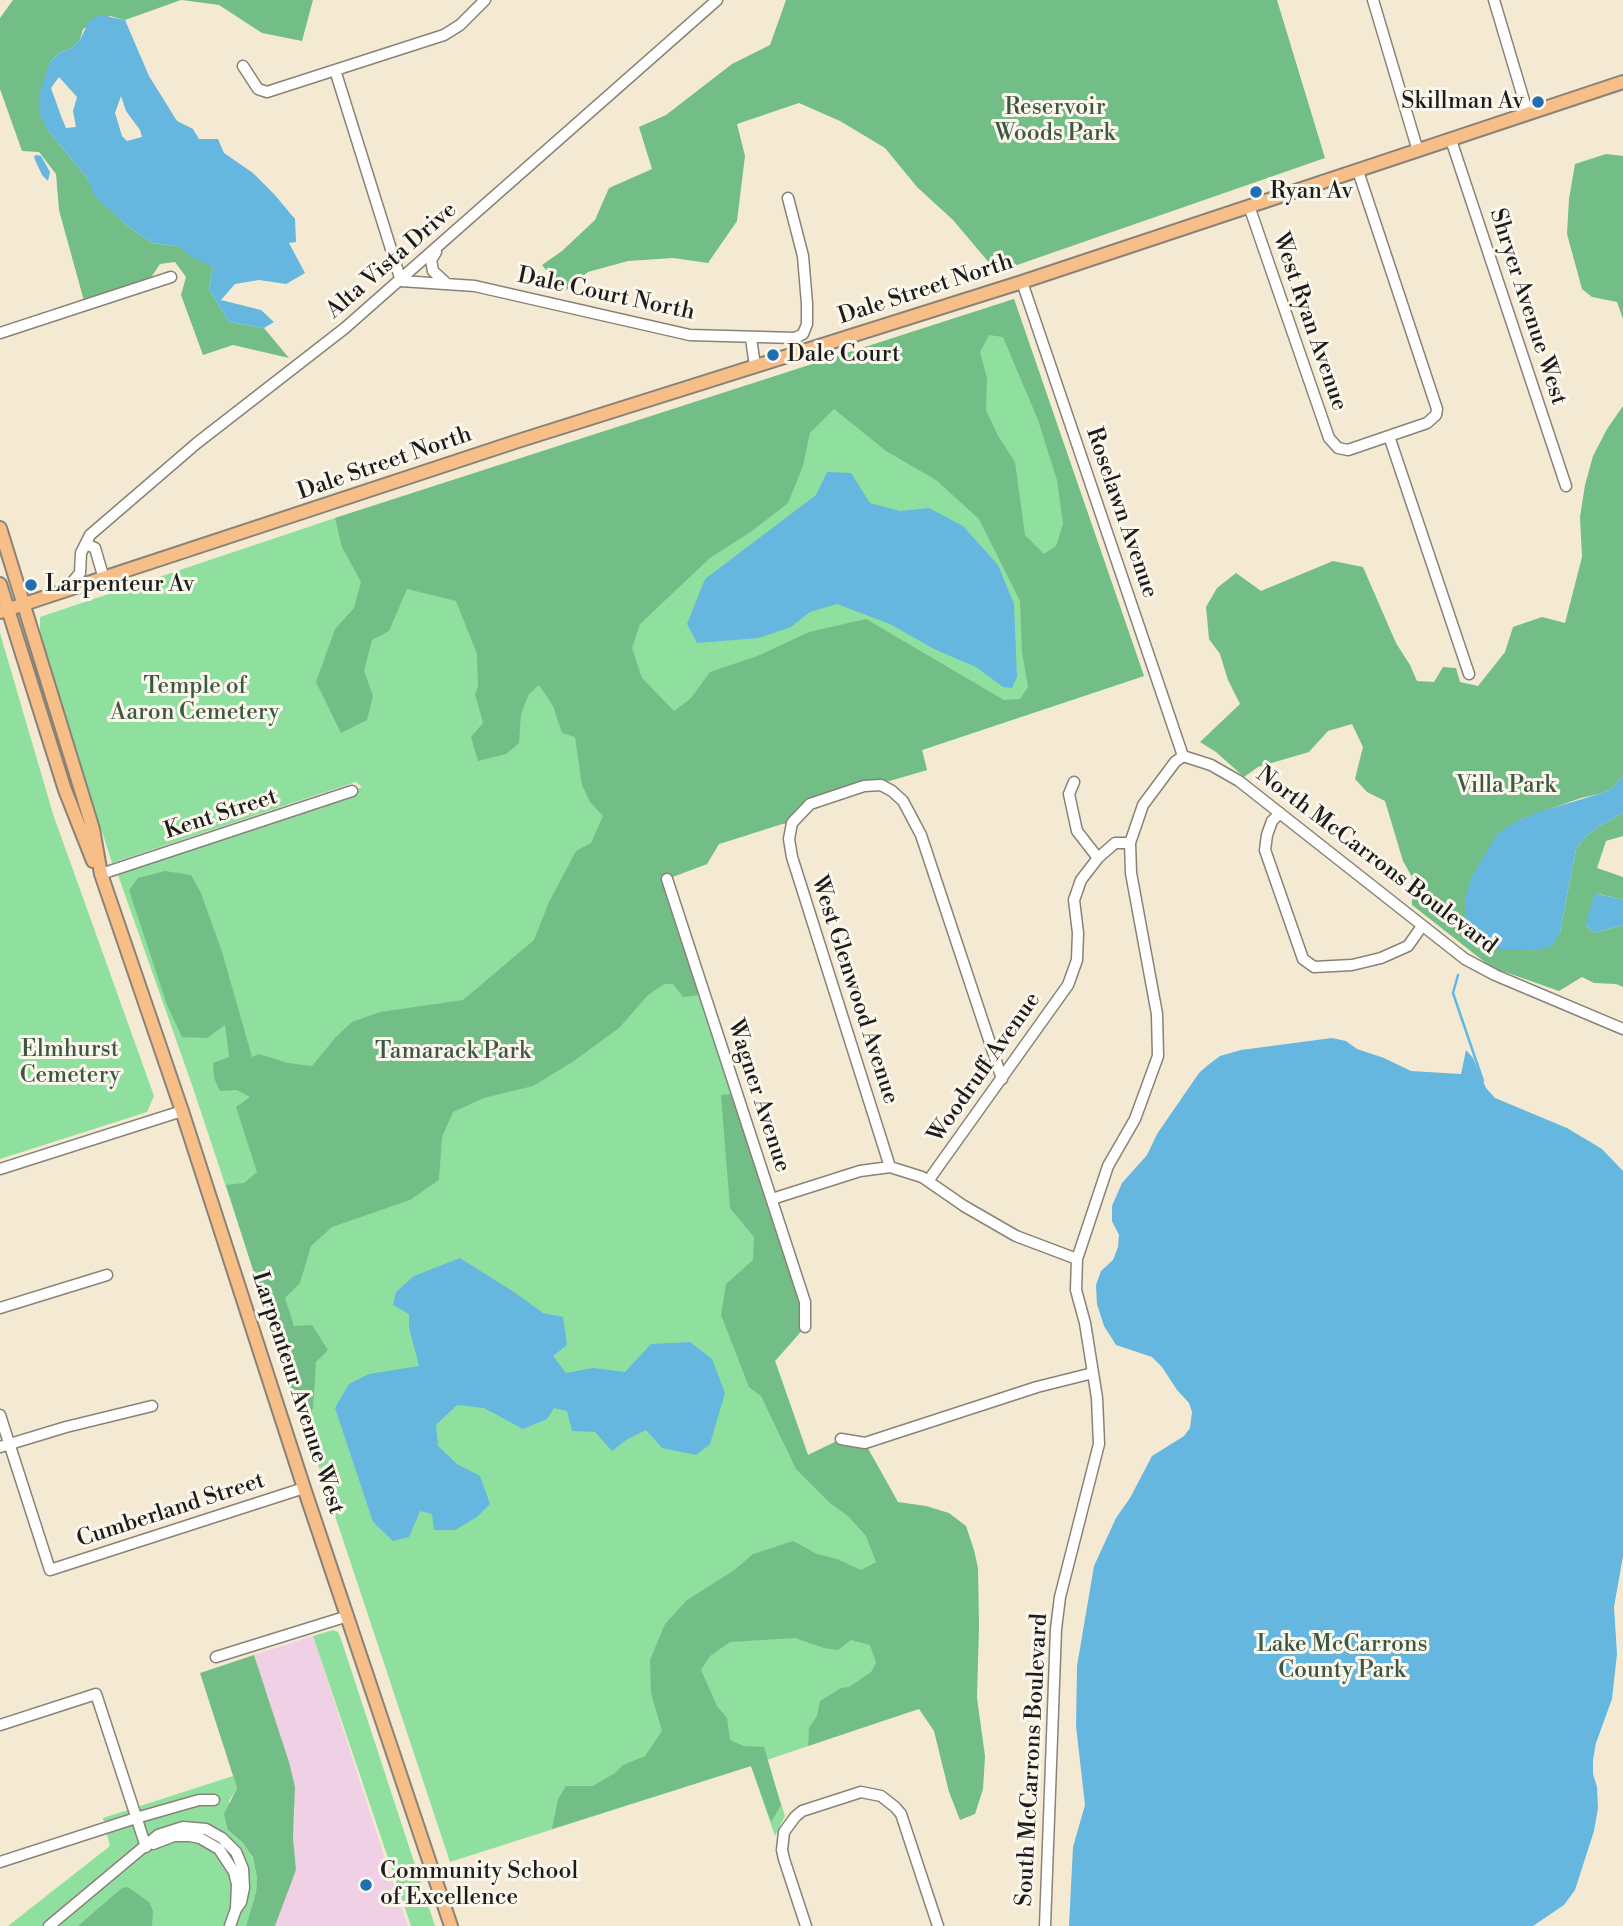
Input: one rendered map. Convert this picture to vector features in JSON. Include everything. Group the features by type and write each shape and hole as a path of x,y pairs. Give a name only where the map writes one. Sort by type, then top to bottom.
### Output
{"main road":[{"name":"Dale Street North","path":"4,611 518,441 1022,282 1623,82"},
{"name":"Larpenteur Avenue West","path":"0,528 93,829 100,874"},
{"name":"Larpenteur Avenue West","path":"0,584 4,611 65,790 100,874 182,1111 304,1488 452,1926"}],"street":[{"path":"243,66 258,89 267,92 444,35 460,25 485,0"},
{"name":"Alta Vista Drive","path":"64,592 80,573 80,553 90,535 197,443 401,281 717,0"},
{"path":"1373,0 1418,151"},
{"path":"1494,0 1528,114"},
{"path":"335,70 401,281"},
{"name":"Shryer Avenue West","path":"1451,140 1566,486"},
{"path":"1358,171 1437,404 1436,415 1427,423 1390,436 1469,674"},
{"name":"Dale Court North","path":"401,281 475,286 690,335 795,338 803,334 807,324 806,280 799,236 788,198"},
{"name":"West Ryan Avenue","path":"1249,206 1329,438 1338,448 1348,450 1390,436"},
{"path":"439,247 431,260 433,271 446,283"},
{"path":"0,333 171,277"},
{"name":"Roselawn Avenue","path":"1022,282 1183,756"},
{"path":"751,338 755,366"},
{"path":"86,544 95,548 104,579"},
{"name":"North McCarrons Boulevard","path":"1183,756 1224,771 1476,966 1623,1029"},
{"name":"South McCarrons Boulevard","path":"1045,1926 1056,1629 1060,1597 1099,1444 1099,1414 1093,1373 1085,1323 1076,1290 1077,1259 1108,1166 1135,1119 1158,1056 1157,1014 1131,873 1130,843 1143,805 1175,762 1183,756"},
{"path":"1074,782 1069,794 1077,831 1098,858"},
{"name":"West Glenwood Avenue","path":"890,1167 792,858 789,839 792,823 810,804 864,786 881,785 903,801 922,835 1002,1079"},
{"name":"Kent Street","path":"100,874 352,791"},
{"path":"1280,813 1272,821 1265,850 1303,959 1314,967 1352,965 1381,958 1408,946 1422,926"},
{"name":"Woodruff Avenue","path":"928,1181 1063,992 1074,972 1079,947 1074,900 1081,880 1098,858 1115,843 1130,843"},
{"name":"Wagner Avenue","path":"667,879 805,1302 804,1327"},
{"path":"0,1169 182,1111"},
{"path":"772,1199 860,1171 890,1167 922,1177 990,1223 1040,1247 1077,1259"},
{"path":"0,1308 107,1275"},
{"path":"841,1439 865,1443 1037,1387 1093,1373"},
{"path":"0,1415 5,1446 57,1429 152,1406"},
{"name":"Cumberland Street","path":"5,1446 50,1570 304,1488"},
{"path":"216,1657 348,1616"},
{"path":"0,1725 96,1694 146,1847"},
{"path":"806,1926 784,1859 782,1841 788,1824 794,1817 810,1808 852,1794 871,1793 888,1800 903,1820 939,1926"},
{"path":"0,1862 135,1818 199,1800 214,1800"},
{"path":"50,1926 146,1847 174,1836 190,1836 200,1838 219,1849 234,1872 237,1884 236,1909 230,1926"}],"shaded area":[{"path":"313,1636 408,1926 275,1926 296,1870 293,1838 295,1808 289,1762 254,1655"}],"green space":[{"path":"13,0 181,0 125,20 110,16 83,29 80,40 72,48 59,53 50,62 47,129 87,178 95,195 125,224 152,243 177,246 213,267 209,289 229,322 264,328 289,358 233,345 203,355 181,295 186,277 175,262 160,264 150,279 84,301 59,210 56,174 39,152 22,151 0,89 0,18"},
{"path":"182,0 313,0 302,41 262,33 219,5"},
{"name":"Reservoir Woods Park","path":"786,0 1277,0 1325,158 997,272 953,220 917,187 885,148 840,121 799,103 737,124 745,156 737,221 708,263 673,258 628,261 588,272 564,292 542,265 562,251 595,220 609,188 652,169 639,127 666,115 732,64 770,45"},
{"path":"1606,154 1623,156 1623,319 1617,302 1592,297 1582,289 1567,234 1575,164"},
{"name":"Tamarack Park","path":"1014,299 1144,676 922,750 927,770 810,804 792,823 719,844 707,864 667,879 805,1327 775,1361 808,1455 841,1439 952,1697 767,1760 785,1816 775,1836 751,1766 450,1862 193,1088 118,875 362,787 356,782 112,863 40,635 40,617 335,518"},
{"path":"1014,299 1144,676 922,750 927,770 810,804 792,823 719,844 707,864 667,879 704,992 683,997 673,984 664,984 648,995 619,1028 574,1061 533,1086 484,1098 453,1112 442,1137 439,1180 410,1200 332,1227 311,1246 300,1283 285,1298 294,1326 312,1325 328,1350 316,1362 313,1408 304,1431 226,1185 244,1183 257,1172 236,1107 250,1097 237,1090 220,1091 214,1078 213,1063 229,1057 225,1025 207,1038 182,1037 167,1005 129,890 138,878 165,871 191,875 201,893 222,952 252,1057 259,1054 288,1063 312,1066 352,1022 380,1012 463,1000 534,940 549,902 576,851 591,843 603,816 590,802 582,785 575,737 562,733 553,706 539,685 529,694 521,714 519,743 506,754 478,761 471,737 483,723 475,694 478,687 477,654 456,601 407,589 389,631 372,640 364,671 373,696 367,720 341,733 316,682 335,629 354,608 361,582 342,547 335,518","holes":["989,335 1003,337 1038,420 1057,480 1063,524 1056,546 1044,554 1025,535 1015,462 998,436 986,410 987,378 980,352","834,409 886,451 936,480 979,519 1020,601 1022,652 1028,687 1020,699 1004,700 866,619 809,632 760,655 710,672 691,698 674,711 642,678 632,648 640,624 710,558 752,531 788,503 803,466 810,433"]},
{"name":"Villa Park","path":"1623,406 1623,776 1611,789 1519,820 1520,948 1539,950 1560,932 1576,849 1585,837 1598,827 1623,813 1623,836 1606,841 1597,868 1623,877 1623,900 1599,894 1586,925 1594,933 1623,925 1623,987 1594,983 1582,977 1559,991 1491,967 1412,905 1412,877 1403,861 1385,801 1367,792 1355,779 1363,747 1352,724 1328,731 1309,752 1258,767 1244,777 1216,752 1200,742 1240,704 1228,680 1220,654 1209,639 1206,607 1217,588 1236,573 1261,591 1333,561 1363,567 1396,643 1417,681 1434,682 1443,667 1456,668 1460,682 1478,686 1505,652 1513,627 1542,617 1565,623 1582,557 1580,517 1585,485 1593,456"},
{"name":"Elmhurst Cemetery","path":"0,633 53,814 154,1096 147,1112 0,1159"},
{"path":"730,1094 741,1106 805,1302 805,1327 775,1361 808,1455 841,1439 865,1443 898,1502 949,1513 966,1526 974,1550 978,1568 977,1698 985,1756 983,1789 975,1814 960,1820 949,1792 934,1731 919,1709 808,1746 809,1728 817,1716 820,1701 841,1688 849,1687 871,1672 876,1663 870,1645 851,1640 838,1650 795,1638 730,1642 710,1656 701,1670 717,1706 727,1718 730,1740 744,1746 764,1747 781,1805 771,1822 751,1766 552,1829 558,1799 566,1786 593,1786 623,1765 645,1756 662,1731 651,1693 650,1660 665,1624 687,1600 733,1571 753,1554 793,1541 817,1554 837,1559 861,1570 876,1562 866,1536 796,1469 761,1396 749,1387 721,1315 726,1284 753,1260 754,1237 730,1208 721,1095"},
{"path":"333,1630 338,1632 341,1639 435,1926 411,1926 313,1636"},
{"path":"254,1655 295,1787 293,1838 296,1870 275,1926 246,1926 256,1892 257,1878 253,1858 242,1842 228,1830 224,1814 237,1788 200,1673"},
{"path":"233,1776 237,1788 229,1801 228,1830 242,1842 253,1859 257,1878 256,1892 246,1926 8,1926 110,1846 103,1818"},
{"path":"128,1887 149,1902 153,1911 152,1926 78,1926 122,1888"}],"water":[{"path":"100,15 125,20 149,76 177,121 193,129 199,139 218,139 224,153 253,173 295,219 296,242 289,243 305,273 286,284 259,280 235,284 221,300 261,310 274,322 264,328 229,322 209,289 213,267 177,246 152,243 125,224 94,195 87,178 47,129 40,114 39,95 50,62 80,40 89,21","holes":["59,77 77,97 73,111 76,127 66,128 51,88","121,96 126,111 142,137 127,141 122,136 115,113"]},
{"path":"34,156 41,156 50,172 48,181 35,160"},
{"path":"827,472 851,473 870,503 900,511 929,508 963,526 998,565 1014,604 1017,677 1012,688 1003,687 976,667 934,649 890,624 837,604 810,612 791,627 759,638 697,643 687,624 705,579 816,495"},
{"path":"1623,776 1623,813 1598,827 1585,837 1576,849 1560,932 1552,946 1539,950 1499,949 1481,940 1466,924 1465,898 1472,876 1498,833 1539,812 1611,789"},
{"path":"1594,895 1623,900 1623,925 1594,933 1586,925"},
{"name":"Lake McCarrons County Park","path":"1332,1038 1346,1041 1357,1049 1411,1071 1461,1074 1466,1050 1473,1058 1486,1088 1495,1098 1567,1128 1602,1149 1623,1171 1623,1556 1614,1607 1617,1654 1612,1699 1596,1743 1593,1760 1598,1808 1594,1831 1575,1890 1564,1905 1533,1926 1069,1926 1073,1847 1085,1805 1076,1726 1077,1666 1094,1566 1116,1518 1152,1456 1184,1436 1190,1428 1192,1412 1189,1403 1152,1357 1116,1345 1104,1326 1097,1304 1096,1285 1101,1271 1113,1260 1118,1247 1119,1235 1112,1221 1112,1206 1122,1183 1147,1155 1157,1134 1199,1073 1208,1065 1220,1056 1241,1050"},
{"path":"460,1258 543,1313 563,1317 567,1345 553,1356 566,1373 593,1368 625,1372 651,1344 690,1342 712,1359 725,1393 710,1444 696,1455 662,1448 646,1430 612,1451 595,1432 572,1431 567,1411 554,1408 547,1419 523,1429 484,1408 457,1405 436,1425 438,1446 457,1464 480,1476 490,1504 477,1517 455,1530 434,1530 432,1514 420,1511 409,1537 393,1541 373,1522 335,1408 349,1384 369,1374 419,1366 409,1328 409,1314 393,1305 396,1292 414,1276"}],"waterway":[{"path":"1468,945 1473,929"},
{"path":"1458,975 1453,993 1483,1081"}],"place":[{"name":"Skillman Av","path":"1538,102"},
{"name":"Ryan Av","path":"1256,192"},
{"name":"Dale Court","path":"773,355"},
{"name":"Larpenteur Av","path":"31,585"},
{"name":"Community School of Excellence","path":"366,1885"}],"park label":[{"name":"Temple of Aaron Cemetery","path":"195,700"}]}
